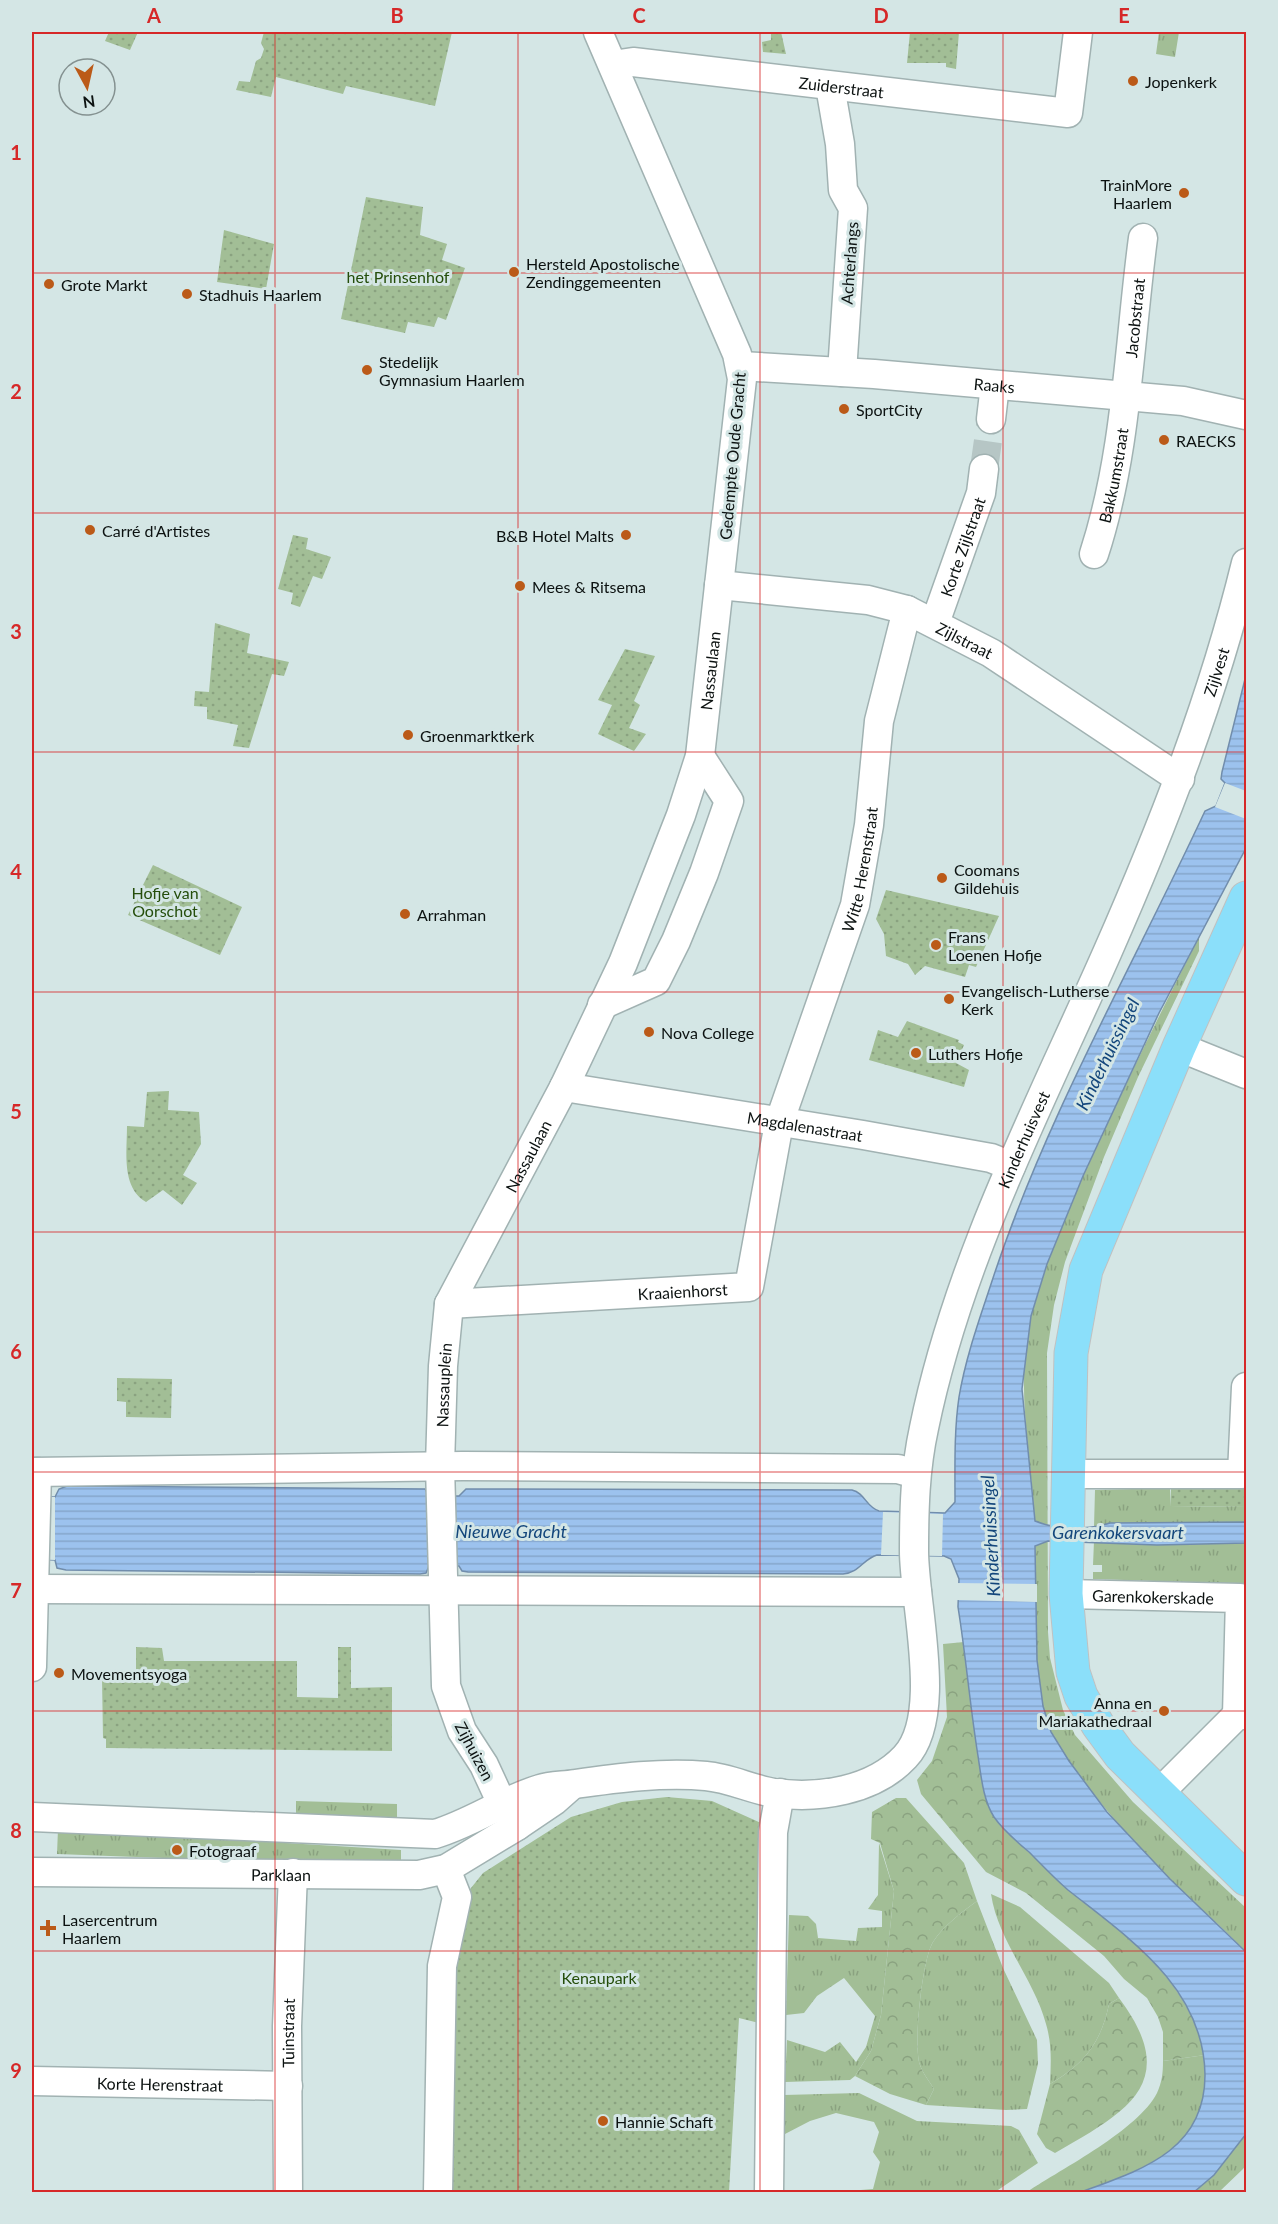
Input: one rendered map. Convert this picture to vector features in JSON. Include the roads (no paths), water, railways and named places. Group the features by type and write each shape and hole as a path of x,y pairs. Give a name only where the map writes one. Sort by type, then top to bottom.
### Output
{"main road":[{"path":"1246,898 1179,1047 1086,1270 1071,1353 1078,1474 1068,1534 1075,1594 1073,1672 1081,1696 1098,1725 1120,1755 1246,1879"},
{"path":"1204,990 1246,935"}],"street":[{"name":"Gedempte Oude Gracht","path":"598,32 741,366 742,380 719,585"},
{"name":"Zuiderstraat","path":"613,65 633,62 1068,113 1078,32"},
{"name":"Achterlangs","path":"830,86 840,144 843,190 853,208 842,372"},
{"name":"Jacobstraat","path":"1126,396 1143,238"},
{"name":"Raaks","path":"741,366 842,372 1183,401 1246,415"},
{"path":"991,420 995,385"},
{"name":"Bakkumstraat","path":"1094,554 1109,508 1126,396"},
{"name":"Korte Zijlstraat","path":"935,623 981,493 984,469"},
{"name":"Zijlvest","path":"1180,779 1226,647 1246,563"},
{"name":"Zijlstraat","path":"719,585 867,600 907,610 991,653 1180,779"},
{"name":"Nassaulaan","path":"449,1304 564,1087 623,963 681,815 700,756 719,585"},
{"name":"Witte Herenstraat","path":"779,1123 855,905 869,825 879,721 907,610"},
{"path":"602,1005 656,981 676,941 704,873 729,801 700,756"},
{"name":"Kinderhuisvest","path":"917,1592 914,1556 916,1474 926,1419 946,1340 1011,1166 1110,947 1180,779"},
{"path":"1179,1047 1246,1074"},
{"name":"Magdalenastraat","path":"564,1087 863,1135 992,1158 1011,1166"},
{"name":"Kraaienhorst","path":"449,1304 749,1287 779,1123"},
{"name":"Nassauplein","path":"443,1496 440,1466 443,1366 449,1304"},
{"path":"1078,1474 1242,1474 1246,1387"},
{"path":"32,1667 36,1559 35,1480 440,1466 898,1469 916,1474"},
{"name":"Zijhuizen","path":"443,1496 446,1686 462,1731 509,1815"},
{"path":"32,1817 435,1834 509,1815 540,1789 600,1779 682,1775 711,1776 733,1783 741,1798 760,1809 791,1817 808,1814 847,1790 864,1784 904,1758 919,1737 926,1700 917,1592 444,1577 34,1589"},
{"name":"Garenkokerskade","path":"1075,1594 1240,1598 1242,1715"},
{"path":"1160,1796 1168,1783 1242,1715"},
{"path":"769,2193 776,1813"},
{"name":"Parklaan","path":"32,1872 419,1875 446,1869 509,1815"},
{"path":"438,2193 442,1966 457,1897 446,1869"},
{"path":"32,1872 32,1891"},
{"name":"Tuinstraat","path":"288,2193 293,1873"},
{"name":"Korte Herenstraat","path":"32,2081 288,2086"}],"water":[{"path":"1246,675 1246,848 1159,1013 1083,1176 1047,1264 1031,1316 1022,1389 1035,1521 1072,1528 1110,1523 1246,1522 1246,1543 1157,1545 1048,1541 1035,1546 1037,1660 1043,1706 1051,1732 1069,1761 1107,1812 1170,1879 1246,1952 1246,2134 1214,2175 1194,2192 1081,2192 1147,2165 1182,2140 1194,2122 1202,2101 1205,2075 1201,2044 1192,2016 1178,1991 1159,1968 1115,1927 1058,1881 1006,1831 990,1810 983,1787 973,1719 958,1607 959,1579 951,1559 944,1556 877,1555 853,1571 843,1574 468,1572 462,1571 459,1566 429,1566 426,1573 420,1574 66,1570 57,1568 55,1560 32,1559 32,1497 55,1497 59,1489 67,1486 425,1489 429,1496 459,1496 466,1489 852,1490 879,1511 945,1513 955,1502 956,1423 962,1381 974,1335 994,1275 1040,1156 1093,1040 1205,811 1216,806 1225,783 1221,779 1222,772"}],"tunnel":[{"path":"984,469 991,419"}],"place":[{"name":"Jopenkerk","path":"1133,81"},
{"name":"TrainMore Haarlem","path":"1184,193"},
{"name":"Hersteld Apostolische Zendinggemeenten","path":"514,272"},
{"name":"Grote Markt","path":"49,284"},
{"name":"Stadhuis Haarlem","path":"187,294"},
{"name":"Stedelijk Gymnasium Haarlem","path":"367,370"},
{"name":"SportCity","path":"844,409"},
{"name":"RAECKS","path":"1164,440"},
{"name":"Carré d'Artistes","path":"90,530"},
{"name":"B&B Hotel Malts","path":"626,535"},
{"name":"Mees & Ritsema","path":"520,586"},
{"name":"Groenmarktkerk","path":"408,735"},
{"name":"Coomans Gildehuis","path":"942,878"},
{"name":"Arrahman","path":"405,914"},
{"name":"Frans Loenen Hofje","path":"936,945"},
{"name":"Evangelisch-Lutherse Kerk","path":"949,999"},
{"name":"Nova College","path":"649,1032"},
{"name":"Luthers Hofje","path":"916,1053"},
{"name":"Movementsyoga","path":"59,1673"},
{"name":"Anna en Mariakathedraal","path":"1164,1711"},
{"name":"Fotograaf","path":"177,1850"},
{"name":"Lasercentrum Haarlem","path":"48,1928"},
{"name":"Hannie Schaft","path":"603,2121"}],"park label":[{"name":"het Prinsenhof","path":"398,276"},
{"name":"Hofje van Oorschot","path":"165,901"},
{"name":"Kenaupark","path":"599,1977"}],"water label":[{"name":"Kinderhuissingel","path":"1107,1054"},
{"name":"Nieuwe Gracht","path":"511,1531"},
{"name":"Garenkokersvaart","path":"1118,1532"},
{"name":"Kinderhuissingel","path":"990,1536"}]}
